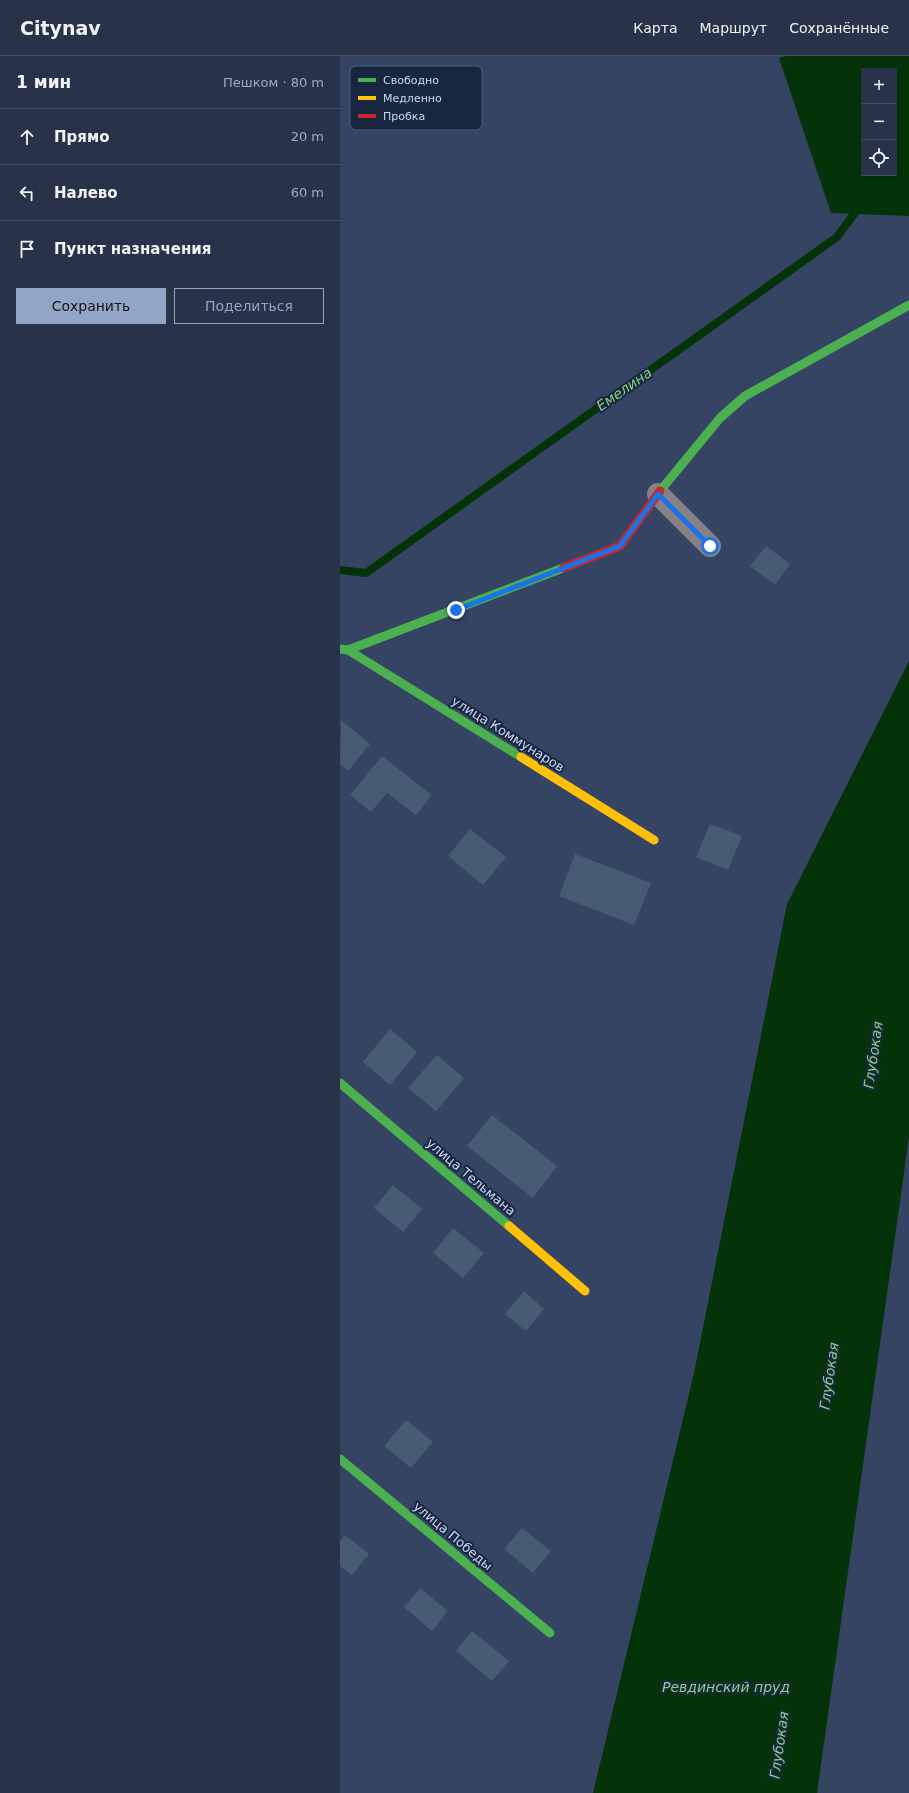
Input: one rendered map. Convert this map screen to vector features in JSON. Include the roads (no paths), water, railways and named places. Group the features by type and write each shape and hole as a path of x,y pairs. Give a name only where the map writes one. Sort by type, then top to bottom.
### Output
{"street":[{"path":"344,649 456,610 620,546 658,494 720,418 745,396 909,305"},
{"path":"658,494 710,546"},
{"name":"улица Коммунаров","path":"344,649 654,840"},
{"name":"улица Тельмана","path":"340,1083 585,1291"},
{"name":"улица Победы","path":"340,1459 550,1633"}],"water":[{"path":"785,56 909,56 909,216 831,213 779,58"},
{"name":"Ревдинский пруд","path":"909,661 909,1137 817,1793 593,1793 694,1373 787,904"}],"waterway":[{"name":"Емелина","path":"340,570 366,573 837,237 860,206"}],"water label":[{"name":"Глубокая","path":"873,1055"},
{"name":"Глубокая","path":"829,1376"},
{"name":"Глубокая","path":"779,1745"}]}
